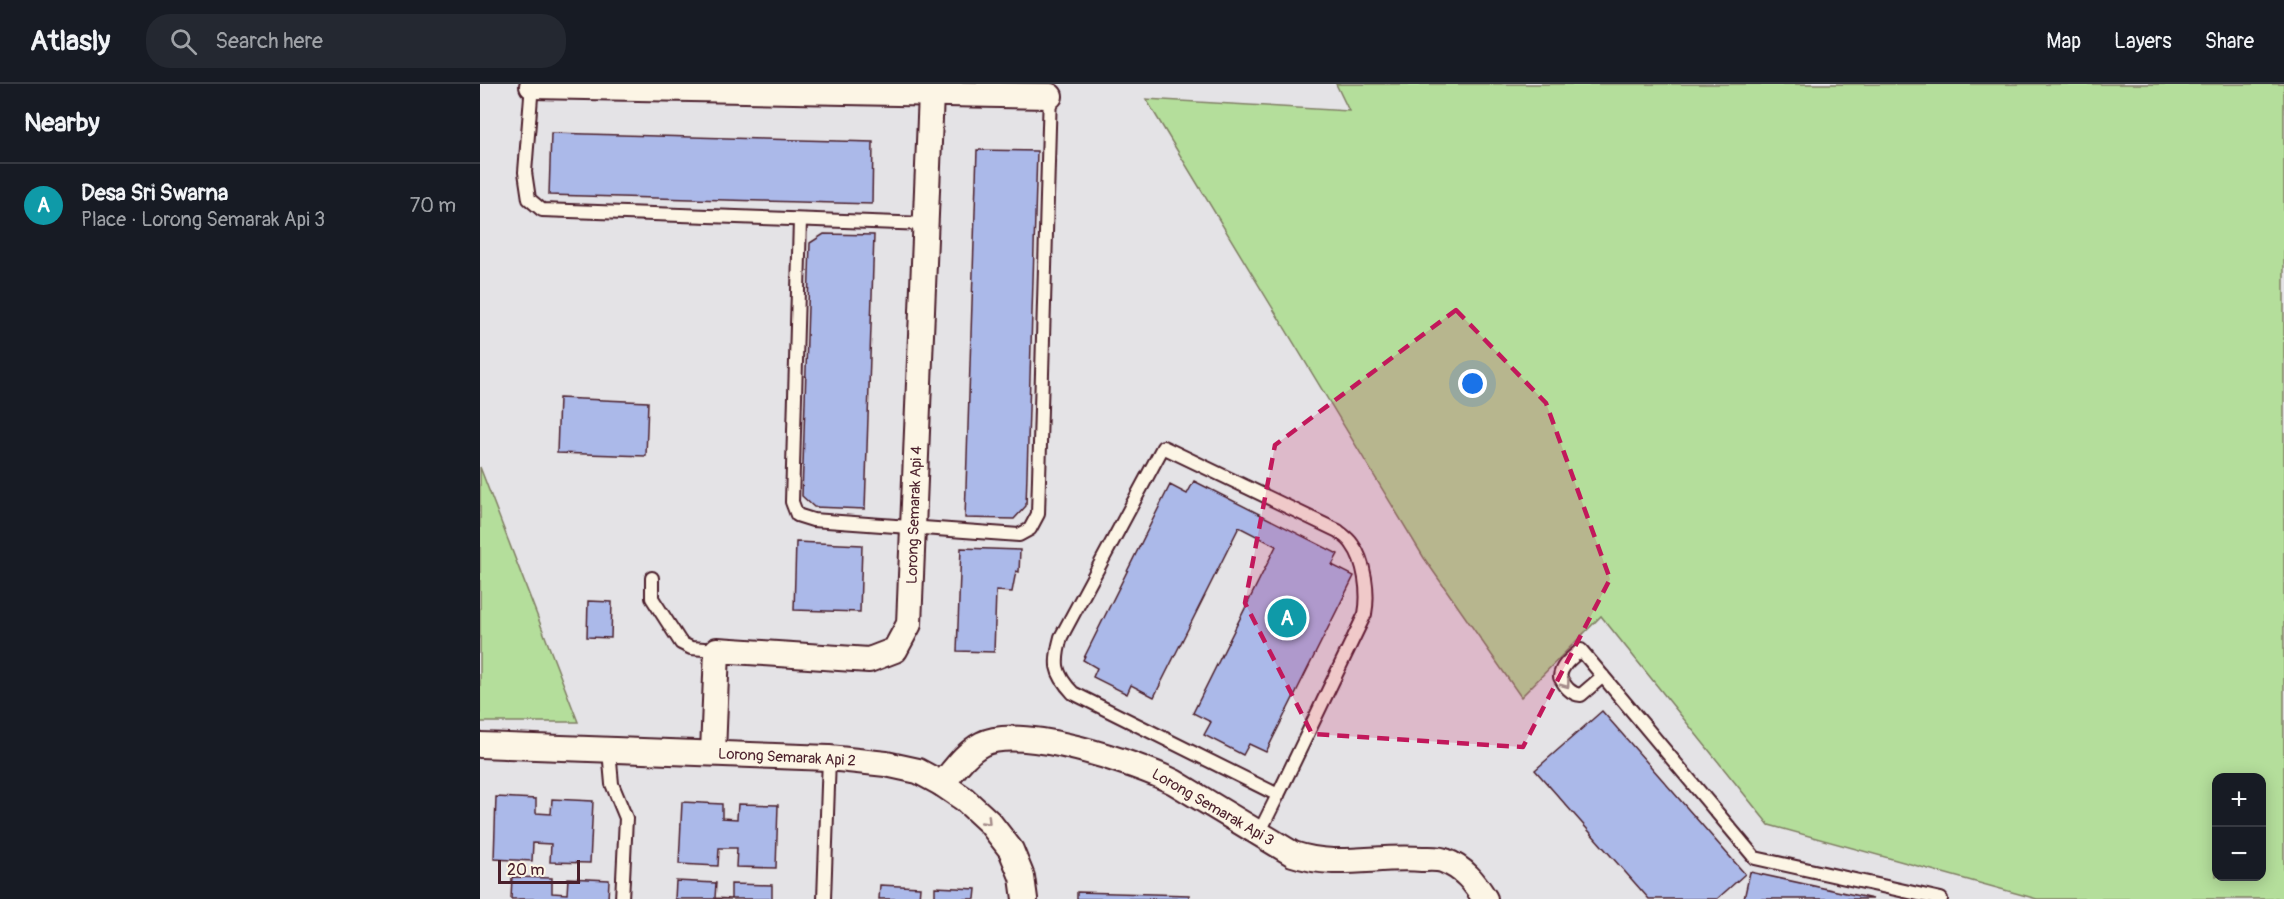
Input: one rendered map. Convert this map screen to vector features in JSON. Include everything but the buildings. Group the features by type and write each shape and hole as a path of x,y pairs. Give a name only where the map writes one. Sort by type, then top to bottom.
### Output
{"street":[{"path":"532,85 931,94 1050,90"},
{"name":"Lorong Semarak Api 4","path":"717,650 869,660 895,650 909,624 931,94"},
{"path":"713,753 717,650"},
{"name":"Lorong Semarak Api 3","path":"942,784 966,755 983,744 1001,739 1024,738 1131,763 1154,772 1293,854 1309,860 1331,863 1409,858 1445,860 1470,876 1485,899"},
{"name":"Lorong Semarak Api 2","path":"480,745 829,758 886,764 918,771 964,799 990,823 1011,850 1022,877 1025,899"}],"lane":[{"path":"532,85 525,171 529,199 542,210 926,224"},
{"path":"800,220 792,502 797,515 813,520 1019,535 1030,529 1038,514 1050,90"},
{"path":"1258,833 1278,795 1365,614 1368,600 1359,555 1351,542 1338,531 1163,447 1061,637 1056,668 1062,682 1073,693 1278,795"},
{"path":"652,578 652,598 681,643 691,648 717,650"},
{"path":"1603,676 1755,858 1941,899"},
{"path":"609,750 612,784 626,819 622,899"},
{"path":"824,899 829,758"}],"highlighted area":[{"path":"1456,310 1546,403 1610,579 1523,747 1312,734 1245,603 1275,445"}],"green space":[{"path":"1336,84 2284,84 2284,899 2037,899 1769,825 1601,616 1521,697 1424,558 1146,99 1349,111"},
{"path":"480,467 578,722 480,722"}],"place":[{"name":"Desa Sri Swarna","path":"1287,618"}]}
